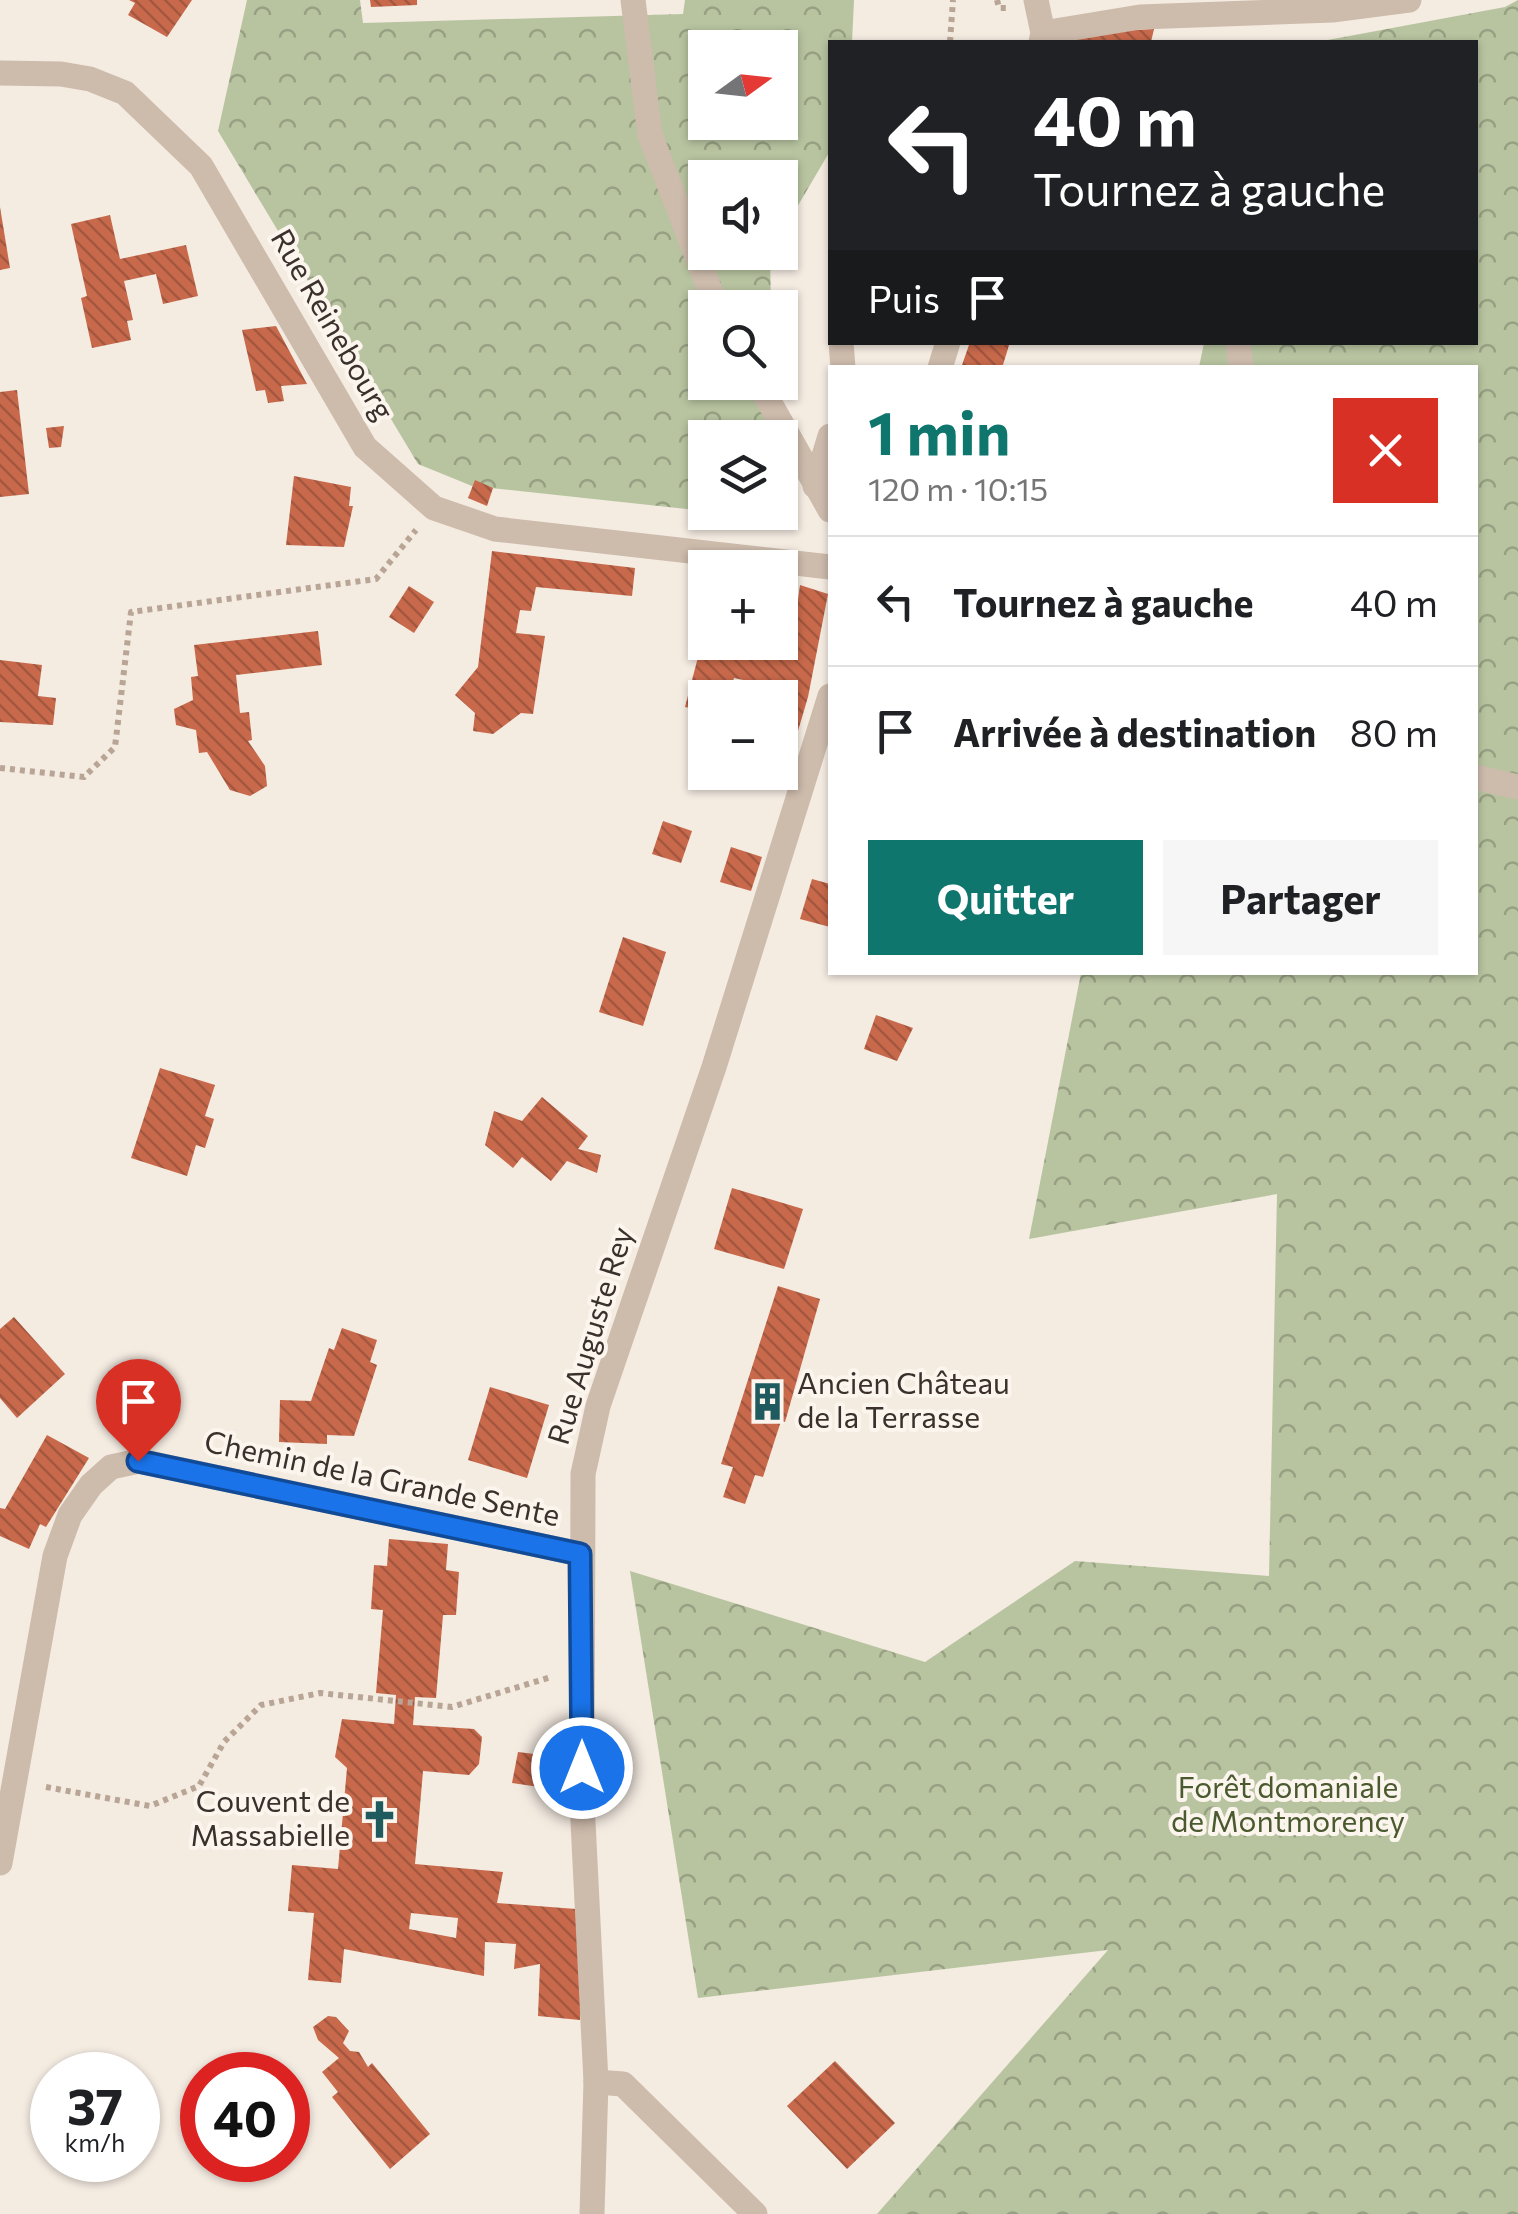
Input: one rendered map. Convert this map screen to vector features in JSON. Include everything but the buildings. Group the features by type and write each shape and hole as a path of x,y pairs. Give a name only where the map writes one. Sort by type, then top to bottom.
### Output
{"street":[{"path":"633,0 650,135 710,290"},
{"path":"1036,0 1042,38 1140,17 1332,10 1409,0"},
{"name":"Rue Reinebourg","path":"0,73 60,74 124,93 201,166 364,447 434,508 496,529 828,567"},
{"path":"768,400 828,507"},
{"path":"815,486 828,443"},
{"name":"Rue Auguste Rey","path":"592,2214 596,2082 582,1802 583,1474 598,1406 714,1066 828,702"},
{"path":"1478,778 1518,787"},
{"name":"Chemin de la Grande Sente","path":"0,1863 55,1556 80,1499 111,1468 138,1461 580,1554"},
{"path":"596,2082 622,2084 754,2214"}],"path":[{"path":"950,40 953,0"},
{"path":"0,768 84,776 115,746 131,612 376,579 434,508"},
{"path":"47,1788 150,1806 199,1786 224,1742 262,1706 320,1693 452,1708 581,1668"}],"green space":[{"path":"247,0 360,0 363,23 683,14 685,0 854,0 852,40 828,40 828,154 798,205 798,160 688,160 688,270 770,270 771,290 688,290 688,400 778,400 780,420 688,420 688,509 472,486 418,464 218,131"},
{"name":"Forêt domaniale de Montmorency","path":"1518,0 1518,2214 877,2214 1108,1950 698,1998 630,1571 925,1662 1075,1561 1269,1576 1277,1194 1029,1239 1081,975 1478,975 1478,365 1199,365 1204,345 1478,345 1478,40 1328,40 1505,7"}],"place":[{"name":"Ancien Château de la Terrasse","path":"767,1401"},
{"name":"Couvent de Massabielle","path":"380,1819"}],"route":[{"path":"138,1461 580,1554 582,1768"}]}
